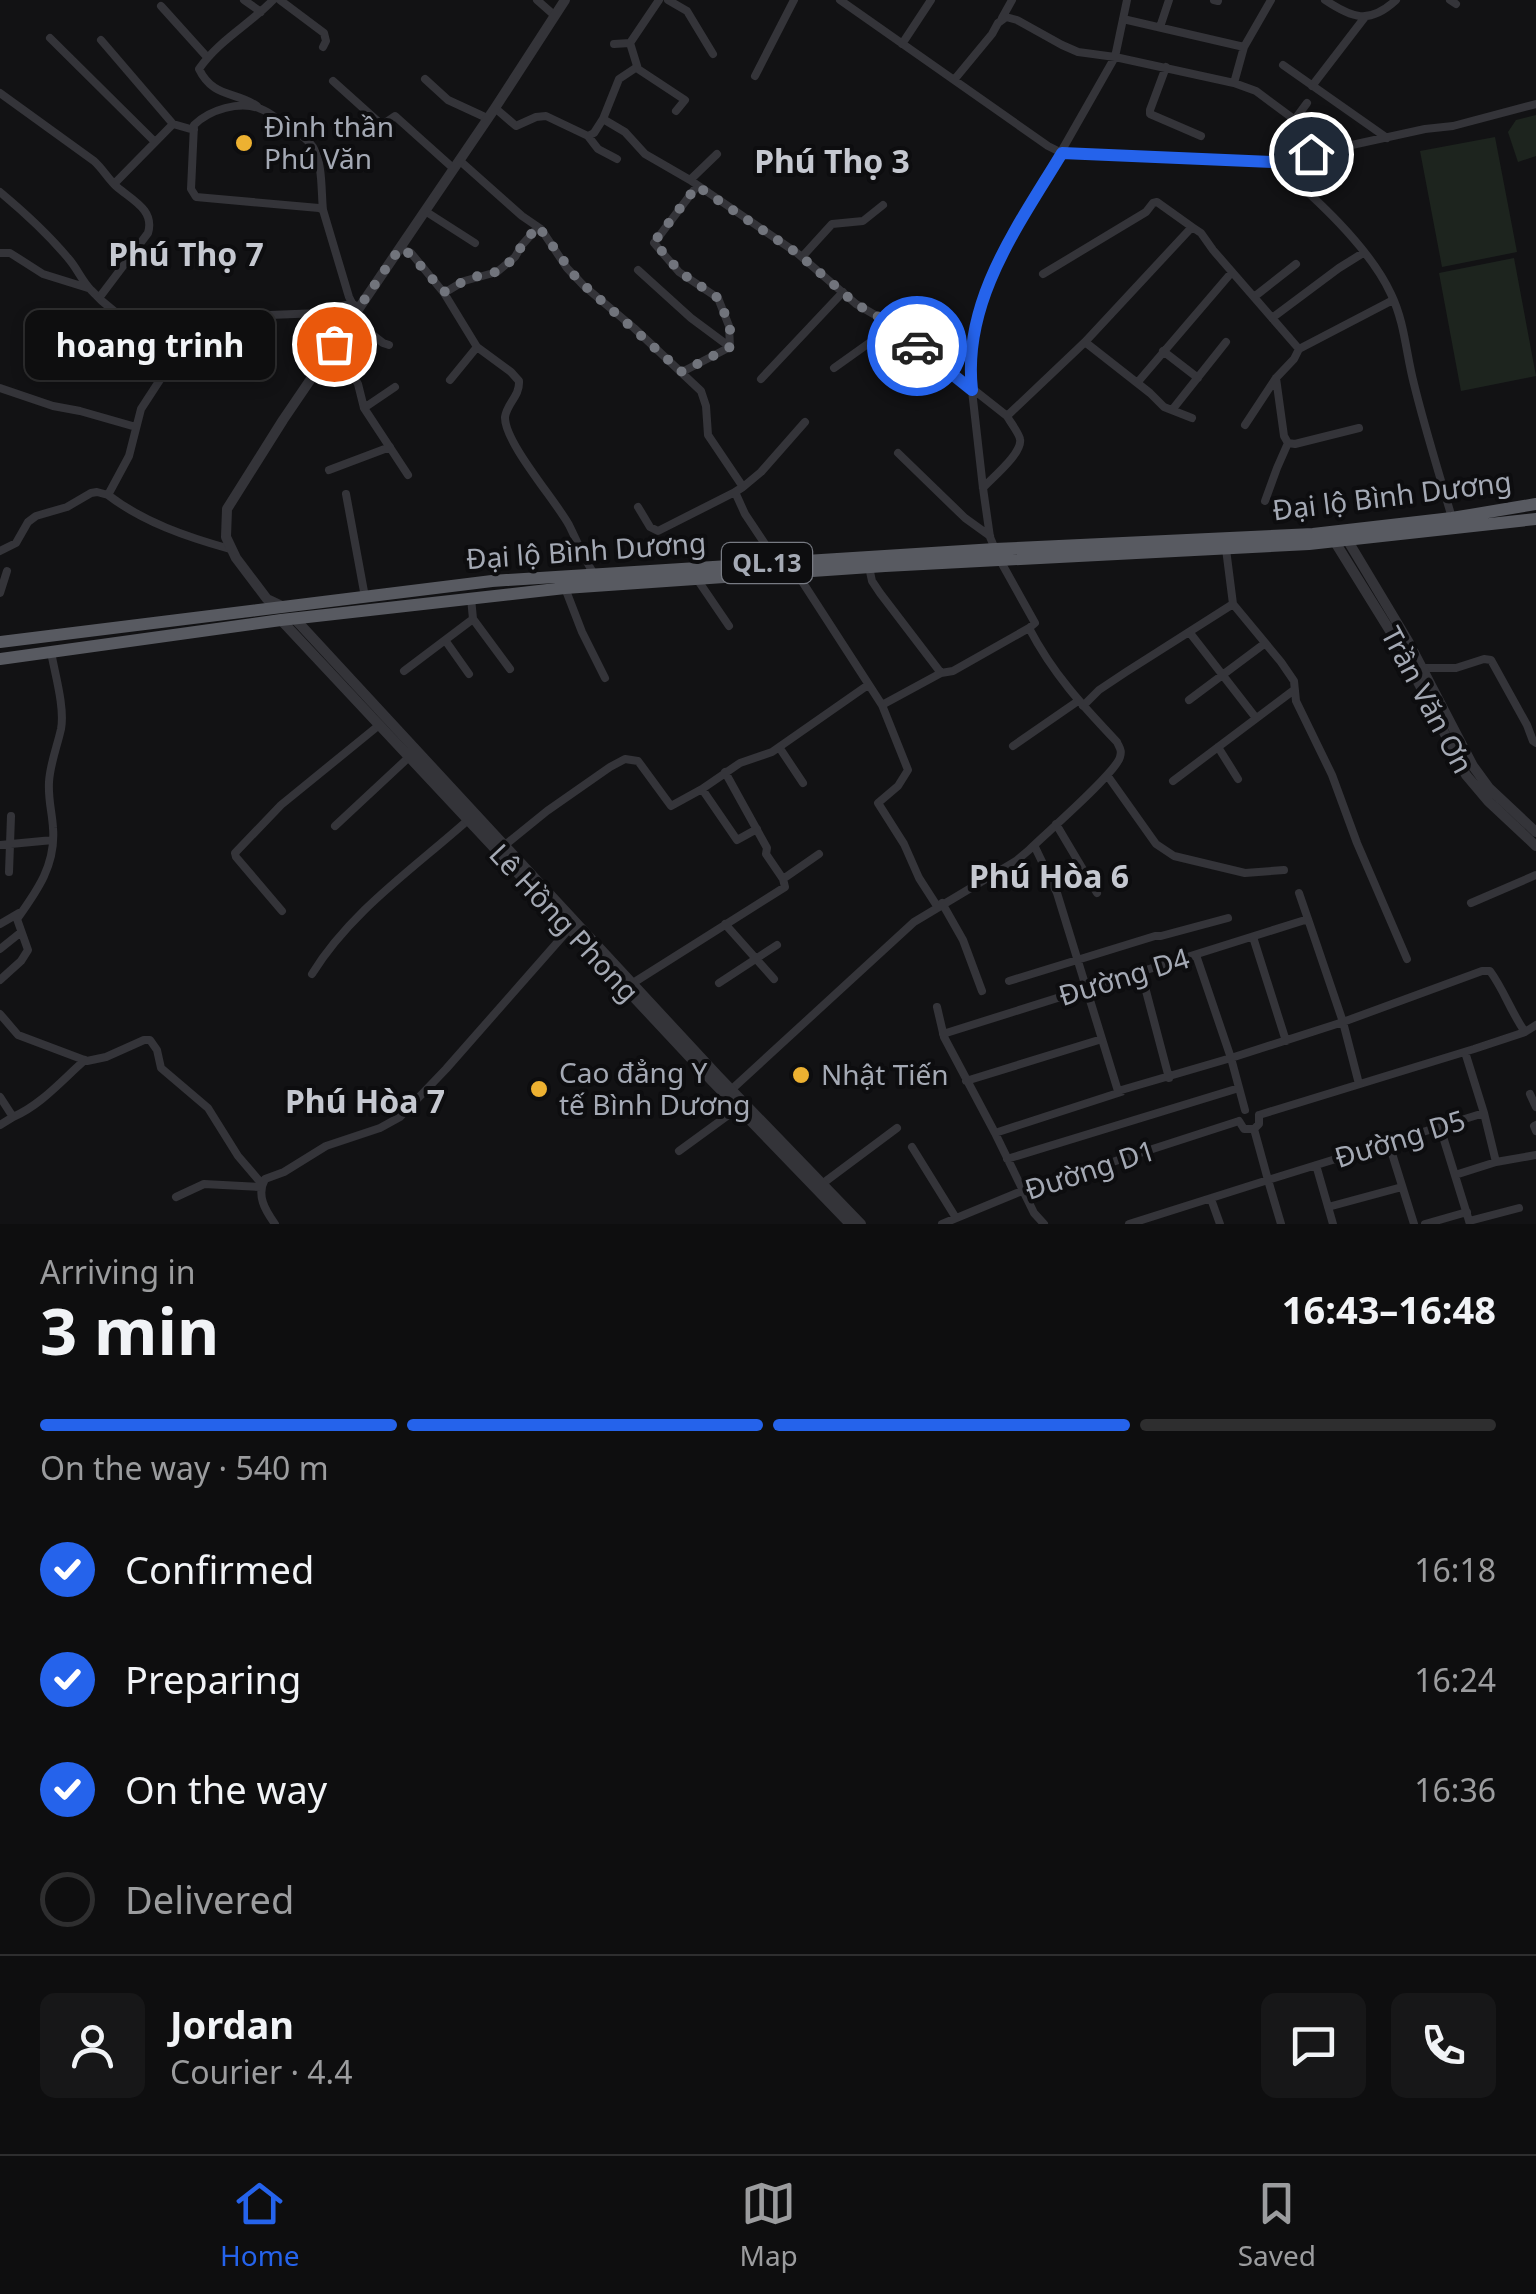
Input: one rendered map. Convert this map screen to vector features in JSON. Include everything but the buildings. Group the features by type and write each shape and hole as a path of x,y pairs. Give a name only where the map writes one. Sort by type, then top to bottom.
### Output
{"highway":[{"name":"Đại lộ Bình Dương","path":"0,642 268,603 287,615 365,597 492,581 995,549 1313,534 1536,504"},
{"name":"Đại lộ Bình Dương","path":"0,658 287,615 565,588 869,568 995,549 1226,549 1342,541 1536,518"}],"street":[{"path":"244,0 261,12"},
{"path":"322,48 326,41 324,33 276,0 207,56 199,69 212,88 249,100 312,146 318,163 323,210 355,306"},
{"path":"537,0 554,16"},
{"path":"268,603 230,549 226,537 227,509 351,318 355,306 400,248 564,0"},
{"path":"630,43 659,0"},
{"path":"668,0 687,11 713,54"},
{"path":"755,76 794,0"},
{"path":"840,0 1062,153 1274,162 1453,126 1536,104"},
{"path":"902,44 931,0"},
{"path":"954,80 1012,0"},
{"path":"995,549 983,488 970,364 980,305 996,266 1115,57 1127,0"},
{"path":"1160,27 1169,0"},
{"path":"1234,83 1244,48 1271,0"},
{"path":"1324,0 1349,15 1366,16 1377,14 1396,0"},
{"path":"161,6 207,56"},
{"path":"1312,86 1366,16"},
{"path":"1002,18 1017,20 1078,52 1234,83 1256,92 1295,120"},
{"path":"1123,19 1244,48"},
{"path":"50,38 154,141"},
{"path":"101,40 173,124 194,130"},
{"path":"614,44 630,43"},
{"path":"630,43 637,67 685,100 676,111"},
{"path":"1284,64 1387,138"},
{"path":"588,136 603,119 619,79 637,67"},
{"path":"1166,68 1150,114 1202,136"},
{"path":"425,79 448,100 491,113 516,126 536,116 546,116 588,136 598,149 617,159"},
{"path":"333,81 382,125 395,116 538,226 577,279 701,391 708,435 739,490 745,514 777,562"},
{"path":"0,93 94,161 146,212 151,225 148,233 99,298"},
{"path":"1276,144 1307,103"},
{"path":"261,109 231,107 197,122 191,189 196,197 323,210"},
{"path":"603,119 625,132 645,154 802,256 842,292 893,326 1007,416 1020,440 1019,447 983,488"},
{"path":"114,184 173,124"},
{"path":"718,154 654,242 680,272 718,298 730,326 730,347"},
{"path":"1274,162 1306,190 1374,264 1393,300 1452,518"},
{"path":"0,192 68,257 99,298 138,327 182,346 207,349 233,325 254,318 355,306"},
{"path":"1043,274 1157,202 1201,232 1300,349"},
{"path":"802,256 832,224 863,221 883,204"},
{"path":"425,211 475,243"},
{"path":"444,292 470,278 496,272 515,258 538,226"},
{"path":"1007,416 1085,342 1192,227"},
{"path":"400,248 444,292 477,347 519,381 519,390 506,414 507,425 530,469 568,523 594,574"},
{"path":"0,253 10,253 43,274 88,288"},
{"path":"1272,318 1363,253"},
{"path":"1254,297 1296,264"},
{"path":"638,270 730,347"},
{"path":"1137,383 1232,272"},
{"path":"760,379 842,292"},
{"path":"1245,425 1300,349 1393,300"},
{"path":"351,318 389,345"},
{"path":"834,368 893,326"},
{"path":"1085,342 1156,402 1192,418"},
{"path":"1172,410 1226,342"},
{"path":"334,344 358,384 364,408 408,475"},
{"path":"108,495 129,456 142,409 182,346"},
{"path":"450,380 477,347"},
{"path":"682,372 730,347"},
{"path":"1163,351 1198,378"},
{"path":"1276,378 1288,444"},
{"path":"0,388 136,427"},
{"path":"364,408 395,388"},
{"path":"638,507 650,527 658,531 739,490 805,422"},
{"path":"1288,444 1359,428"},
{"path":"1265,501 1288,444"},
{"path":"329,470 390,447"},
{"path":"882,706 953,671 1035,623 995,549 898,453"},
{"path":"0,551 16,543 36,516 97,492 171,530 230,549"},
{"path":"346,494 365,597"},
{"name":"Trần Văn Ơn","path":"1342,541 1372,600 1473,766 1536,832"},
{"path":"1226,549 1233,604 1294,681 1296,701 1332,775 1407,960"},
{"path":"869,568 880,593 941,674"},
{"path":"0,593 7,572"},
{"path":"796,572 882,706 908,770 898,786 878,803 904,844 919,878 964,940 982,991"},
{"path":"697,579 729,626"},
{"path":"565,588 606,678"},
{"path":"471,598 473,618 510,670"},
{"path":"1013,746 1233,604"},
{"name":"Lê Hồng Phong","path":"287,615 408,758 728,1093 861,1224"},
{"name":"Lê Hồng Phong","path":"287,615 505,845 633,984 738,1108 850,1224"},
{"path":"404,671 473,618"},
{"path":"728,1093 914,922 1016,861 1116,766 1120,750 1117,742 1052,669 1029,628"},
{"path":"1190,633 1256,718"},
{"path":"445,640 469,674"},
{"path":"1188,700 1264,644"},
{"path":"0,980 26,955 27,945 16,919 48,870 53,840 48,778 62,718 52,652"},
{"path":"1418,670 1456,668 1491,660 1536,743"},
{"name":"Trần Văn Ơn","path":"1418,670 1466,775 1536,846"},
{"path":"505,845 625,760 638,760 671,806 740,763 772,752 868,686"},
{"path":"1174,782 1294,690"},
{"path":"282,911 236,853 280,804 378,726"},
{"path":"779,747 803,783"},
{"path":"1218,747 1238,780"},
{"path":"335,826 408,758"},
{"path":"633,984 786,887 725,772"},
{"path":"1107,775 1156,844 1174,856 1244,873 1284,870"},
{"path":"702,789 736,840 757,829"},
{"path":"9,872 5,845 11,816"},
{"path":"312,974 356,918 468,820"},
{"path":"1056,824 1097,893"},
{"path":"5,845 53,840"},
{"path":"1034,845 1057,892 1121,1092"},
{"path":"784,879 819,854"},
{"path":"1471,903 1536,875"},
{"path":"1299,894 1360,1084"},
{"path":"0,924 22,910"},
{"path":"1010,981 1228,918"},
{"name":"Đường D4","path":"943,1034 1307,921"},
{"path":"725,924 774,979"},
{"path":"275,1224 261,1198 265,1179 326,1146 400,1117 570,928"},
{"path":"0,949 20,933"},
{"path":"1253,937 1286,1040"},
{"path":"719,983 777,945"},
{"path":"1196,955 1246,1110"},
{"path":"995,1133 1343,1022 1482,971 1490,971 1500,984 1524,1032"},
{"path":"1141,972 1168,1078"},
{"path":"937,1007 943,1034 966,1081 1022,1192 1044,1224"},
{"path":"0,1014 18,1035 85,1060 95,1061 150,1040 162,1068 208,1108 229,1145 262,1185"},
{"path":"1260,1115 1465,1052 1536,1025"},
{"path":"966,1081 1102,1039"},
{"path":"1465,1052 1496,1162"},
{"path":"0,1124 38,1103 85,1060"},
{"path":"1008,1159 1240,1088"},
{"path":"1530,1094 1536,1107"},
{"path":"0,1097 13,1117"},
{"path":"679,1151 738,1108"},
{"path":"1246,1110 1260,1115 1254,1129 1244,1129 1239,1122 1240,1114 1246,1110"},
{"name":"Đường D5","path":"1128,1224 1158,1220 1268,1180 1484,1113"},
{"name":"Đường D1","path":"942,1224 1022,1192 1239,1122"},
{"path":"1440,1127 1468,1219"},
{"path":"822,1184 898,1128"},
{"path":"1254,1129 1281,1224"},
{"path":"1389,1144 1414,1224"},
{"path":"912,1147 956,1218"},
{"path":"1456,1175 1536,1155"},
{"path":"1316,1165 1333,1224"},
{"path":"176,1197 204,1184 262,1185"},
{"path":"1328,1207 1402,1187"},
{"path":"1211,1199 1220,1224"},
{"path":"1425,1224 1520,1208"}],"shaded area":[{"path":"1536,115 1536,156 1518,162 1508,132 1516,120"},
{"path":"1495,137 1517,252 1442,267 1420,151"},
{"path":"1514,258 1536,376 1461,391 1439,273"}],"way so far":[{"path":"334,344 400,248 444,292 470,278 496,272 515,258 538,226 577,279 682,372 730,347 731,338 718,298 680,272 654,242 697,186 797,253 856,304 889,323 917,346"}],"place":[{"name":"Đình thần Phú Văn","path":"244,143"},
{"name":"hoang trinh","path":"334,344"},
{"name":"Nhật Tiến","path":"801,1075"},
{"name":"Cao đẳng Y tế Bình Dương","path":"539,1089"}],"district":[{"name":"Phú Thọ 3","path":"832,162"},
{"name":"Phú Thọ 7","path":"186,255"},
{"name":"Phú Hòa 6","path":"1049,877"},
{"name":"Phú Hòa 7","path":"365,1102"}],"route":[{"path":"917,346 972,390 970,364 980,305 996,266 1062,153 1274,162 1311,154"}]}
